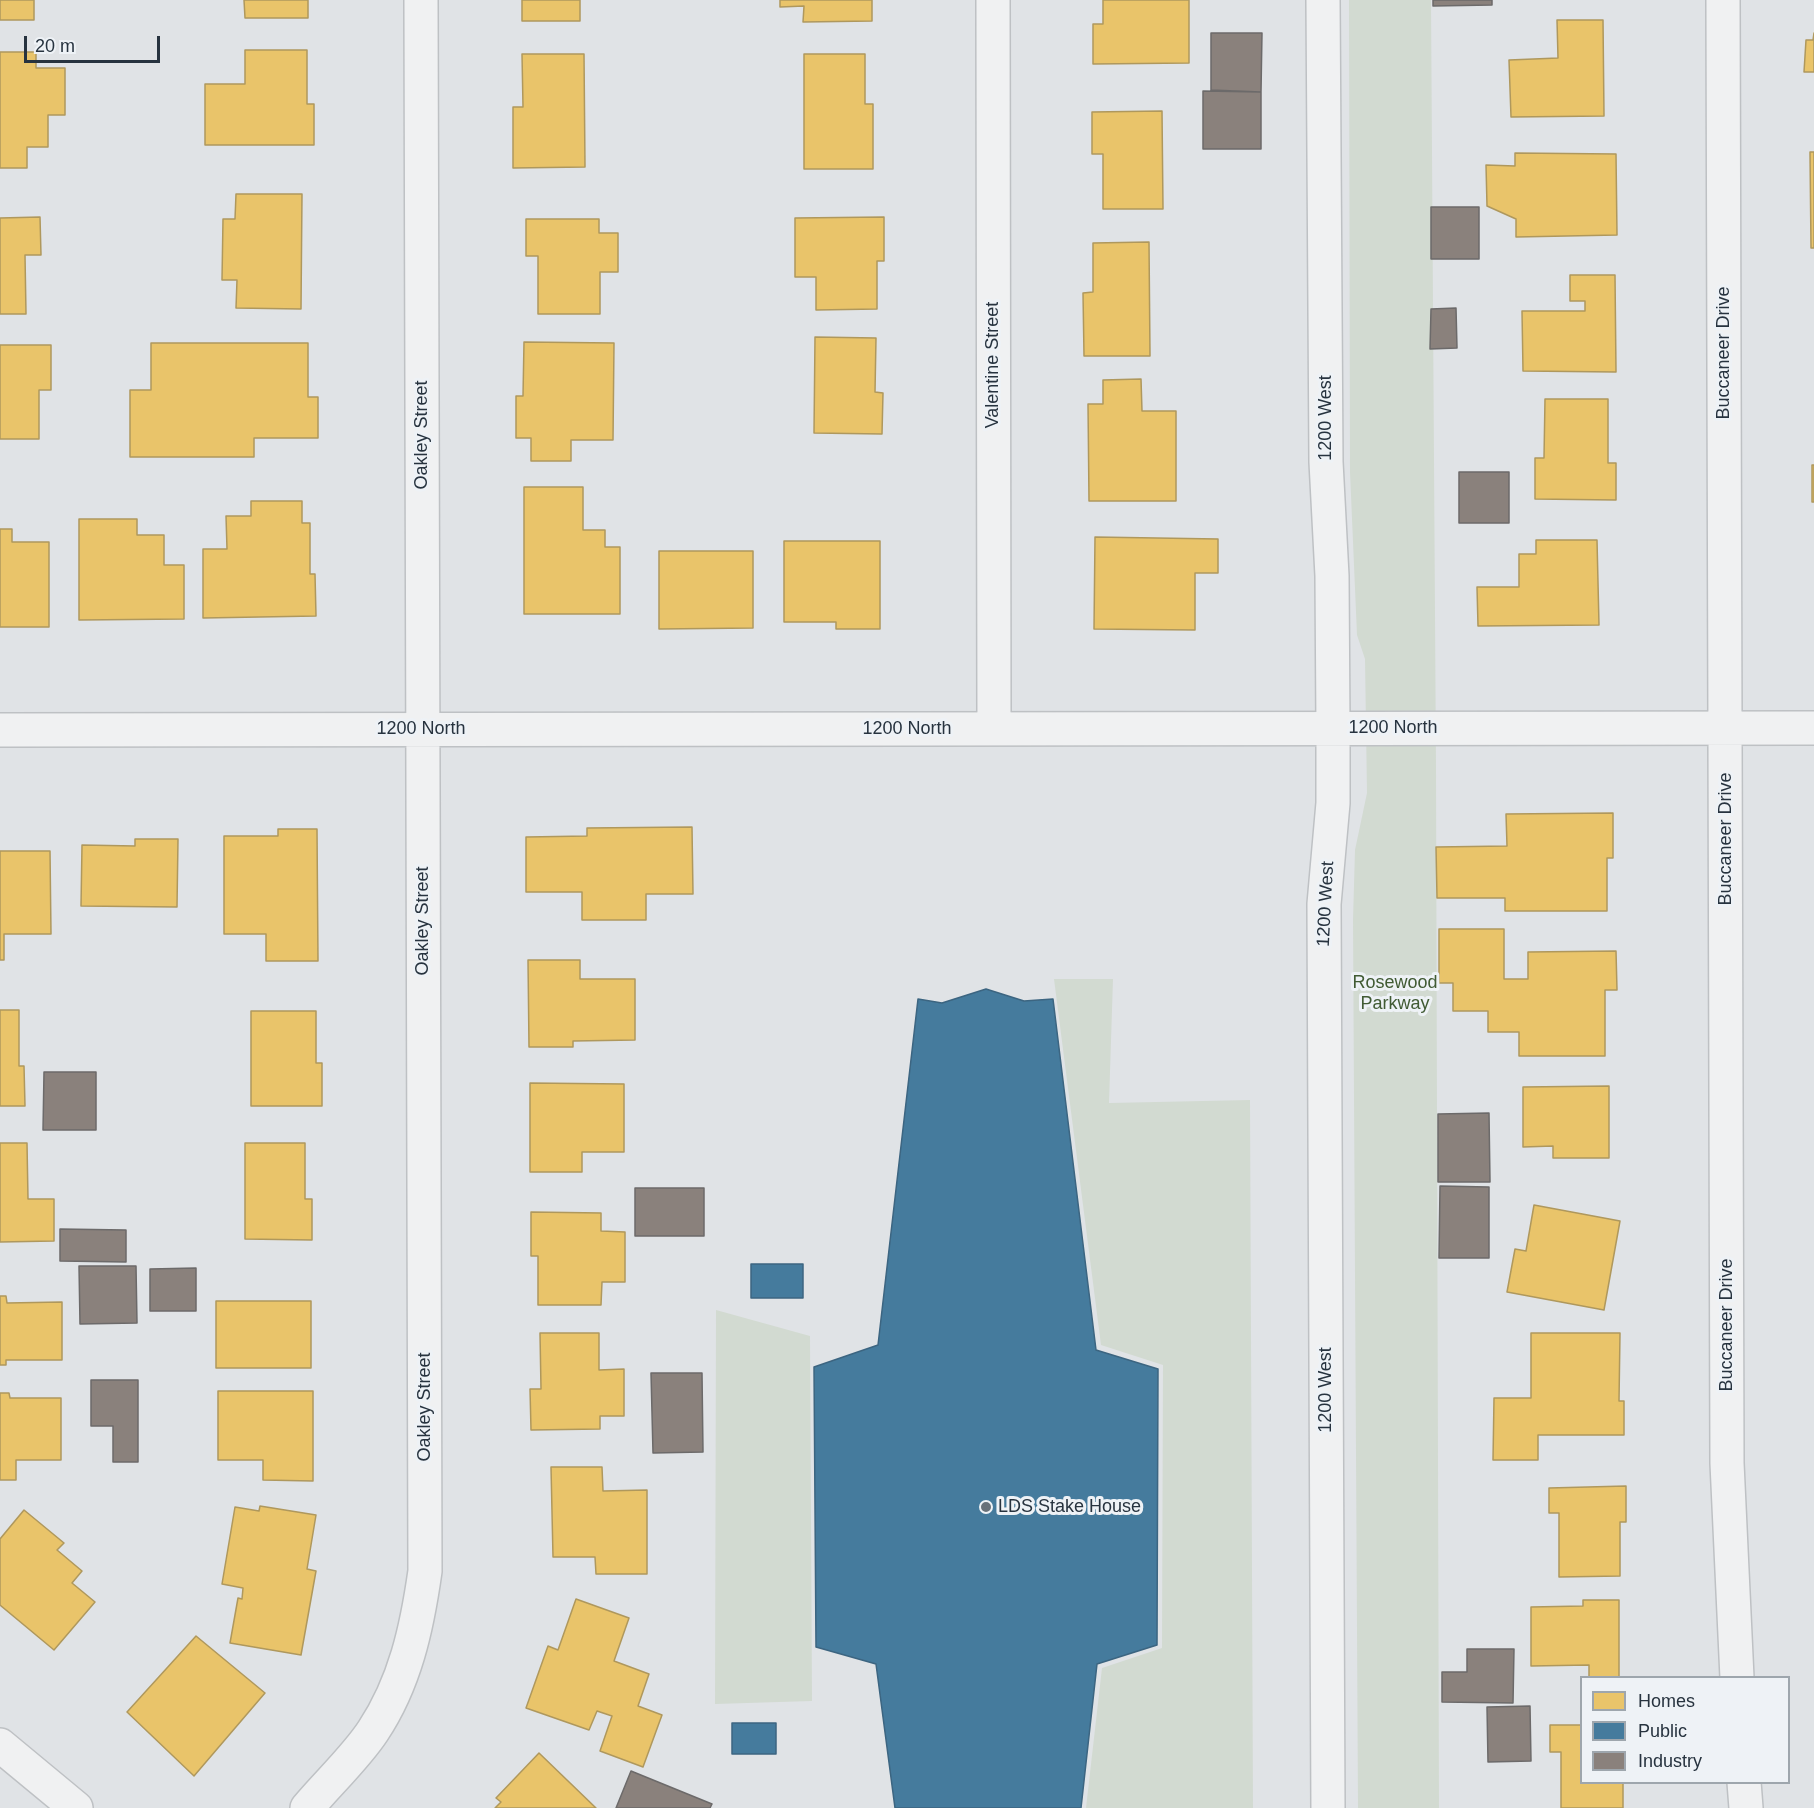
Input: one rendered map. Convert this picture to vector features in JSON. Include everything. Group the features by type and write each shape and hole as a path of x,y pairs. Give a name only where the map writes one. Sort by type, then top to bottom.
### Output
{"street":[{"name":"Oakley Street","path":"307,1808 372,1732 393,1695 409,1656 419,1615 425,1571 421,0"},
{"name":"Valentine Street","path":"993,0 994,729"},
{"name":"1200 West","path":"1323,0 1326,462 1332,576 1333,728 1333,803 1324,904 1328,1808"},
{"name":"Buccaneer Drive","path":"1723,0 1727,1463 1737,1676"},
{"name":"1200 North","path":"0,730 1814,728"},
{"path":"0,1745 76,1808"},
{"path":"1744,1784 1746,1808"}],"green space":[{"name":"Rosewood Parkway","path":"1349,0 1431,0 1439,1808 1358,1808 1353,920 1355,850 1367,793 1365,659 1357,635 1350,472"},
{"path":"1054,979 1113,979 1109,1103 1250,1100 1253,1808 1086,1808 1102,1668 1162,1648 1163,1365 1101,1345"},
{"path":"716,1310 810,1336 812,1701 715,1704"}],"building: Homes":[{"path":"0,0 34,0 34,20 0,20"},
{"path":"244,0 308,0 308,18 245,18"},
{"path":"522,0 580,0 580,21 522,21"},
{"path":"780,0 872,0 872,21 803,22 804,6 780,7"},
{"path":"1103,0 1189,0 1189,63 1093,64 1093,24 1103,24"},
{"path":"1557,20 1603,20 1604,116 1511,117 1509,60 1558,58"},
{"path":"1814,33 1814,72 1804,72 1806,40 1813,40"},
{"path":"245,50 307,50 307,104 314,104 314,145 205,145 205,84 245,84"},
{"path":"0,52 36,52 36,68 65,68 65,115 48,115 48,147 27,147 27,168 0,168"},
{"path":"522,54 584,54 585,167 513,168 513,107 523,107"},
{"path":"804,54 865,54 865,104 873,104 873,169 804,169"},
{"path":"1162,111 1163,209 1103,209 1103,154 1092,154 1092,112"},
{"path":"1810,152 1814,152 1814,248 1811,248"},
{"path":"1515,153 1616,154 1617,235 1516,237 1516,219 1487,206 1486,165 1515,166"},
{"path":"236,194 302,194 301,309 236,308 237,280 222,280 223,219 235,219"},
{"path":"40,217 41,255 25,255 26,314 0,314 0,218"},
{"path":"884,217 884,261 877,261 877,309 816,310 816,277 795,277 795,218"},
{"path":"526,219 599,219 599,233 618,233 618,272 600,272 600,314 538,314 538,256 526,256"},
{"path":"1149,242 1150,356 1084,356 1083,293 1093,292 1093,243"},
{"path":"1570,275 1615,275 1616,372 1523,371 1522,311 1585,311 1585,301 1570,301"},
{"path":"815,337 876,338 875,392 883,393 882,434 814,433"},
{"path":"524,342 614,343 613,440 571,440 571,461 531,461 531,438 516,438 516,396 523,396"},
{"path":"151,343 308,343 308,397 318,397 318,438 254,438 254,457 130,457 130,390 151,390"},
{"path":"0,345 51,345 51,390 39,390 39,439 0,439"},
{"path":"1141,379 1142,411 1176,411 1176,501 1089,501 1088,404 1103,404 1103,380"},
{"path":"1545,399 1608,399 1608,463 1616,463 1616,500 1535,499 1535,458 1544,458"},
{"path":"1812,465 1814,465 1814,502 1812,502"},
{"path":"524,487 583,487 583,530 605,530 605,547 620,547 620,614 524,614"},
{"path":"251,501 302,501 302,523 310,523 310,574 315,574 316,616 203,618 203,549 227,549 226,516 251,516"},
{"path":"79,519 137,519 137,535 164,535 164,565 184,565 184,619 79,620"},
{"path":"0,529 12,529 12,542 49,542 49,627 0,627"},
{"path":"1095,537 1218,539 1218,573 1195,573 1195,630 1094,629"},
{"path":"1536,540 1597,540 1599,625 1478,626 1477,587 1519,587 1519,554 1536,554"},
{"path":"784,541 880,541 880,629 836,629 836,622 784,622"},
{"path":"659,551 753,551 753,628 659,629"},
{"path":"1613,813 1613,858 1607,858 1607,911 1505,911 1505,898 1437,898 1436,847 1507,846 1506,814"},
{"path":"692,827 693,894 646,894 646,920 582,920 582,892 526,892 526,837 587,836 587,828"},
{"path":"278,829 317,829 318,961 266,961 266,934 224,934 224,836 278,836"},
{"path":"135,839 178,839 177,907 81,906 82,845 135,846"},
{"path":"0,851 50,851 51,934 4,934 4,960 0,960"},
{"path":"1439,929 1504,929 1504,979 1528,979 1528,952 1616,951 1617,990 1605,990 1605,1056 1519,1056 1519,1032 1488,1032 1488,1011 1453,1011 1453,983 1439,983"},
{"path":"528,960 580,960 580,979 635,979 635,1040 573,1041 573,1047 529,1047"},
{"path":"0,1010 19,1010 19,1066 24,1066 25,1106 0,1106"},
{"path":"251,1011 316,1011 316,1063 322,1063 322,1106 251,1106"},
{"path":"530,1083 624,1084 624,1152 582,1152 582,1172 530,1172"},
{"path":"1609,1086 1609,1158 1553,1158 1553,1146 1523,1147 1523,1087"},
{"path":"0,1143 27,1143 28,1199 54,1199 54,1241 0,1242"},
{"path":"245,1143 305,1143 305,1199 312,1199 312,1240 245,1239"},
{"path":"1534,1205 1620,1221 1604,1310 1507,1292 1515,1249 1526,1251"},
{"path":"531,1212 601,1213 601,1231 625,1232 625,1282 602,1282 601,1305 538,1305 538,1256 531,1256"},
{"path":"0,1296 6,1296 7,1303 62,1302 62,1360 6,1360 6,1365 0,1365"},
{"path":"216,1301 311,1301 311,1368 216,1368"},
{"path":"540,1333 599,1333 599,1370 624,1369 624,1416 600,1416 600,1429 531,1430 530,1389 541,1389"},
{"path":"1531,1333 1620,1333 1619,1401 1624,1401 1624,1435 1538,1435 1538,1460 1493,1460 1494,1398 1531,1398"},
{"path":"218,1391 313,1391 313,1481 263,1480 263,1460 218,1460"},
{"path":"0,1393 9,1393 10,1398 61,1398 61,1460 16,1460 16,1480 0,1480"},
{"path":"551,1467 602,1467 603,1491 647,1490 647,1574 596,1574 595,1557 553,1557"},
{"path":"1626,1486 1626,1522 1620,1522 1620,1576 1559,1577 1559,1513 1549,1513 1549,1488"},
{"path":"260,1506 316,1515 307,1569 316,1571 301,1655 230,1643 238,1598 242,1599 243,1588 222,1584 235,1507 259,1511"},
{"path":"24,1510 64,1543 57,1550 82,1571 72,1583 95,1602 54,1650 0,1605 0,1539"},
{"path":"576,1599 629,1618 614,1661 649,1674 638,1706 662,1715 643,1767 600,1751 612,1716 597,1711 589,1730 526,1708 548,1646 558,1650"},
{"path":"1583,1600 1619,1600 1619,1676 1589,1676 1589,1665 1531,1666 1531,1607 1583,1606"},
{"path":"196,1636 265,1693 194,1776 127,1712"},
{"path":"1550,1725 1580,1725 1580,1784 1623,1784 1623,1808 1561,1808 1561,1752 1550,1752"},
{"path":"539,1753 596,1808 495,1808 501,1802 496,1798"}],"building: Public":[{"name":"LDS Stake House","path":"986,989 1024,1001 1053,999 1096,1350 1158,1369 1157,1645 1097,1664 1081,1808 895,1808 876,1664 816,1647 814,1367 878,1345 918,999 942,1003"},
{"path":"751,1264 803,1264 803,1298 751,1298"},
{"path":"732,1723 776,1723 776,1754 732,1754"}],"building: Industry":[{"path":"1433,0 1492,0 1492,5 1433,6"},
{"path":"1211,33 1262,33 1261,92 1211,90"},
{"path":"1203,91 1261,92 1261,149 1203,149"},
{"path":"1431,207 1479,207 1479,259 1431,259"},
{"path":"1456,308 1457,348 1430,349 1431,309"},
{"path":"1459,472 1509,472 1509,523 1459,523"},
{"path":"44,1072 96,1072 96,1130 43,1130"},
{"path":"1489,1113 1490,1182 1438,1182 1438,1114"},
{"path":"1440,1186 1489,1187 1489,1258 1439,1258"},
{"path":"635,1188 704,1188 704,1236 635,1236"},
{"path":"60,1229 126,1230 126,1262 60,1261"},
{"path":"79,1266 136,1266 137,1323 80,1324"},
{"path":"196,1268 196,1311 150,1311 150,1269"},
{"path":"651,1373 702,1373 703,1452 653,1453"},
{"path":"91,1380 138,1380 138,1462 113,1462 113,1426 91,1426"},
{"path":"1467,1649 1514,1649 1513,1703 1442,1702 1442,1672 1467,1672"},
{"path":"1530,1706 1531,1761 1488,1762 1487,1707"},
{"path":"631,1771 712,1804 710,1808 616,1808"}],"place":[{"name":"LDS Stake House","path":"986,1507"}]}
